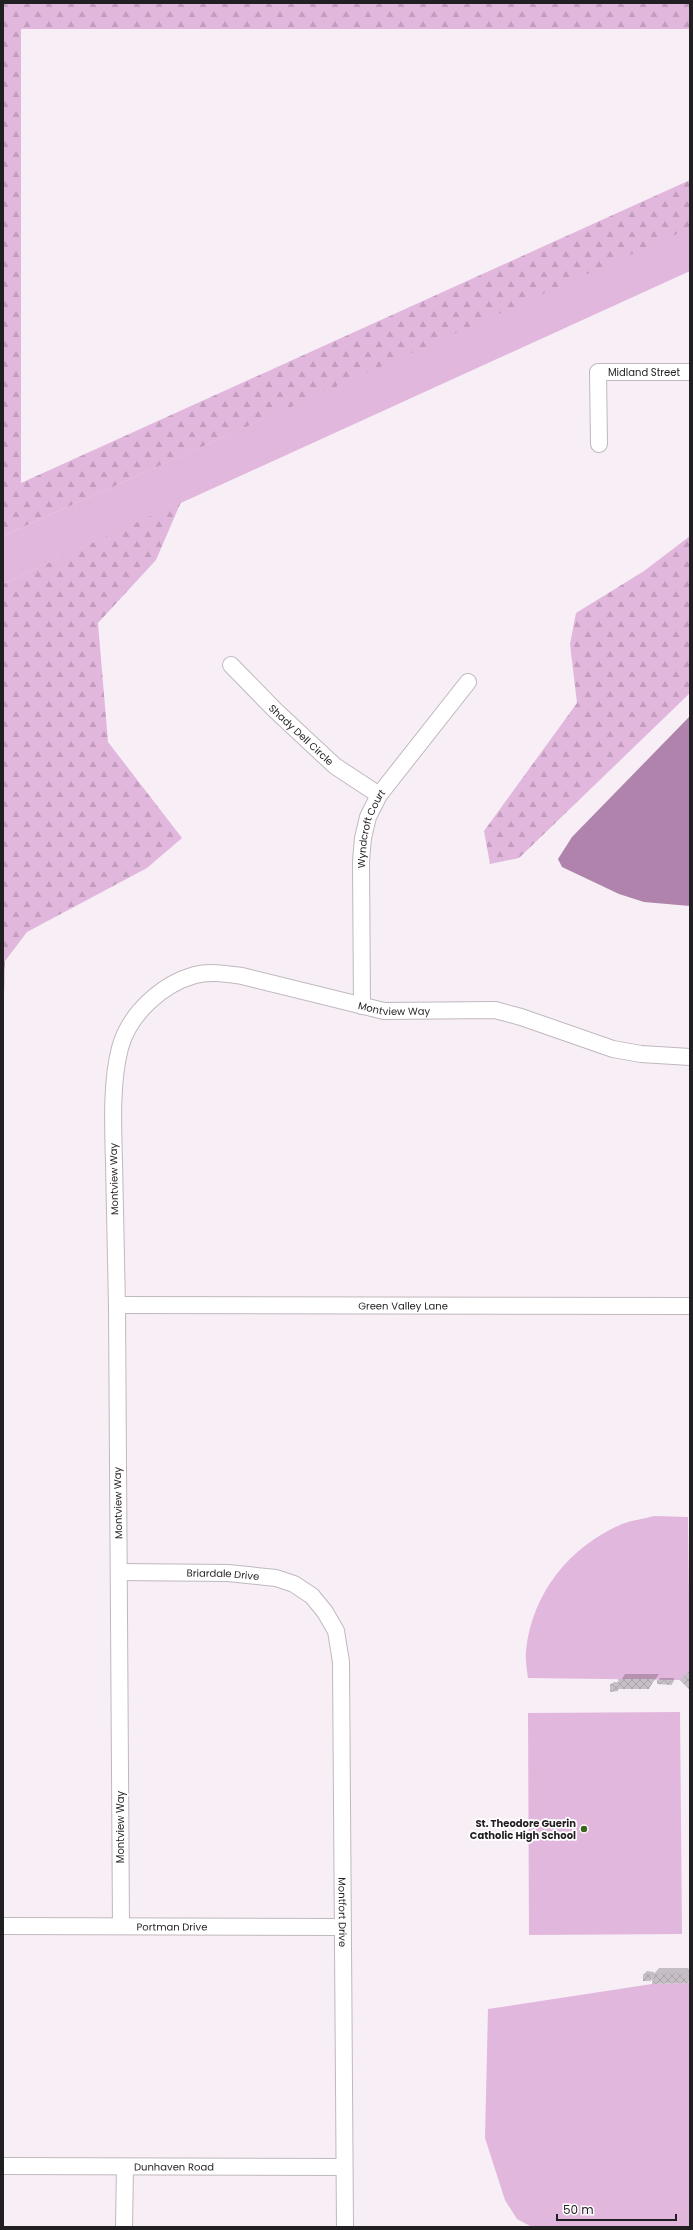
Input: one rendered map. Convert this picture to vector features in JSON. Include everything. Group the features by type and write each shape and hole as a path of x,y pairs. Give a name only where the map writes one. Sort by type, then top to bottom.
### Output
{"street":[{"name":"Midland Street","path":"598,444 598,372 690,372"},
{"name":"Shady Dell Circle","path":"231,665 275,710 335,766 379,795"},
{"name":"Wyndcroft Court","path":"362,1006 362,838 368,817 379,795 468,682"},
{"name":"Montview Way","path":"121,1926 117,1306 113,1108 120,1048 128,1029 139,1013 157,995 175,983 197,974 221,973 242,976 384,1011 494,1010 521,1016 613,1048 641,1054 690,1057"},
{"name":"Green Valley Lane","path":"117,1306 690,1306"},
{"name":"Briardale Drive","path":"119,1572 228,1573 276,1578 294,1584 318,1603"},
{"name":"Montfort Drive","path":"318,1603 336,1631 341,1662 341,1927 345,2227"},
{"name":"Portman Drive","path":"3,1926 341,1927"},
{"name":"Dunhaven Road","path":"3,2166 344,2167"},
{"path":"124,2227 125,2167"}],"green space":[{"path":"3,3 690,3 690,29 21,29 21,483 690,180 690,228 3,536"},
{"path":"690,227 690,271 3,584 3,536"},
{"path":"181,502 156,560 98,623 108,742 182,838 147,868 27,932 5,961 3,1031 3,584"},
{"path":"690,536 690,693 519,858 490,864 484,831 577,703 570,644 576,613 644,571"},
{"path":"654,1516 688,1517 690,1670 680,1680 528,1678 526,1654 530,1630 536,1610 545,1591 556,1574 585,1545 603,1534 622,1524"},
{"path":"680,1712 682,1934 529,1935 528,1713"},
{"path":"690,1983 690,2227 532,2227 517,2219 505,2200 485,2138 488,2009 652,1984"}],"shaded area":[{"path":"690,716 690,906 644,902 619,894 562,867 558,859 572,837"}],"building":[{"path":"690,1670 690,1690 680,1680"},
{"path":"618,1679 654,1679 649,1689 619,1689"},
{"path":"657,1680 672,1681 672,1685 657,1684"},
{"path":"610,1684 618,1684 618,1691 610,1692"},
{"path":"682,1973 689,1983 652,1984 653,1974"},
{"path":"643,1974 651,1974 651,1981 643,1981"}],"place":[{"name":"St. Theodore Guerin Catholic High School","path":"584,1829"}]}
